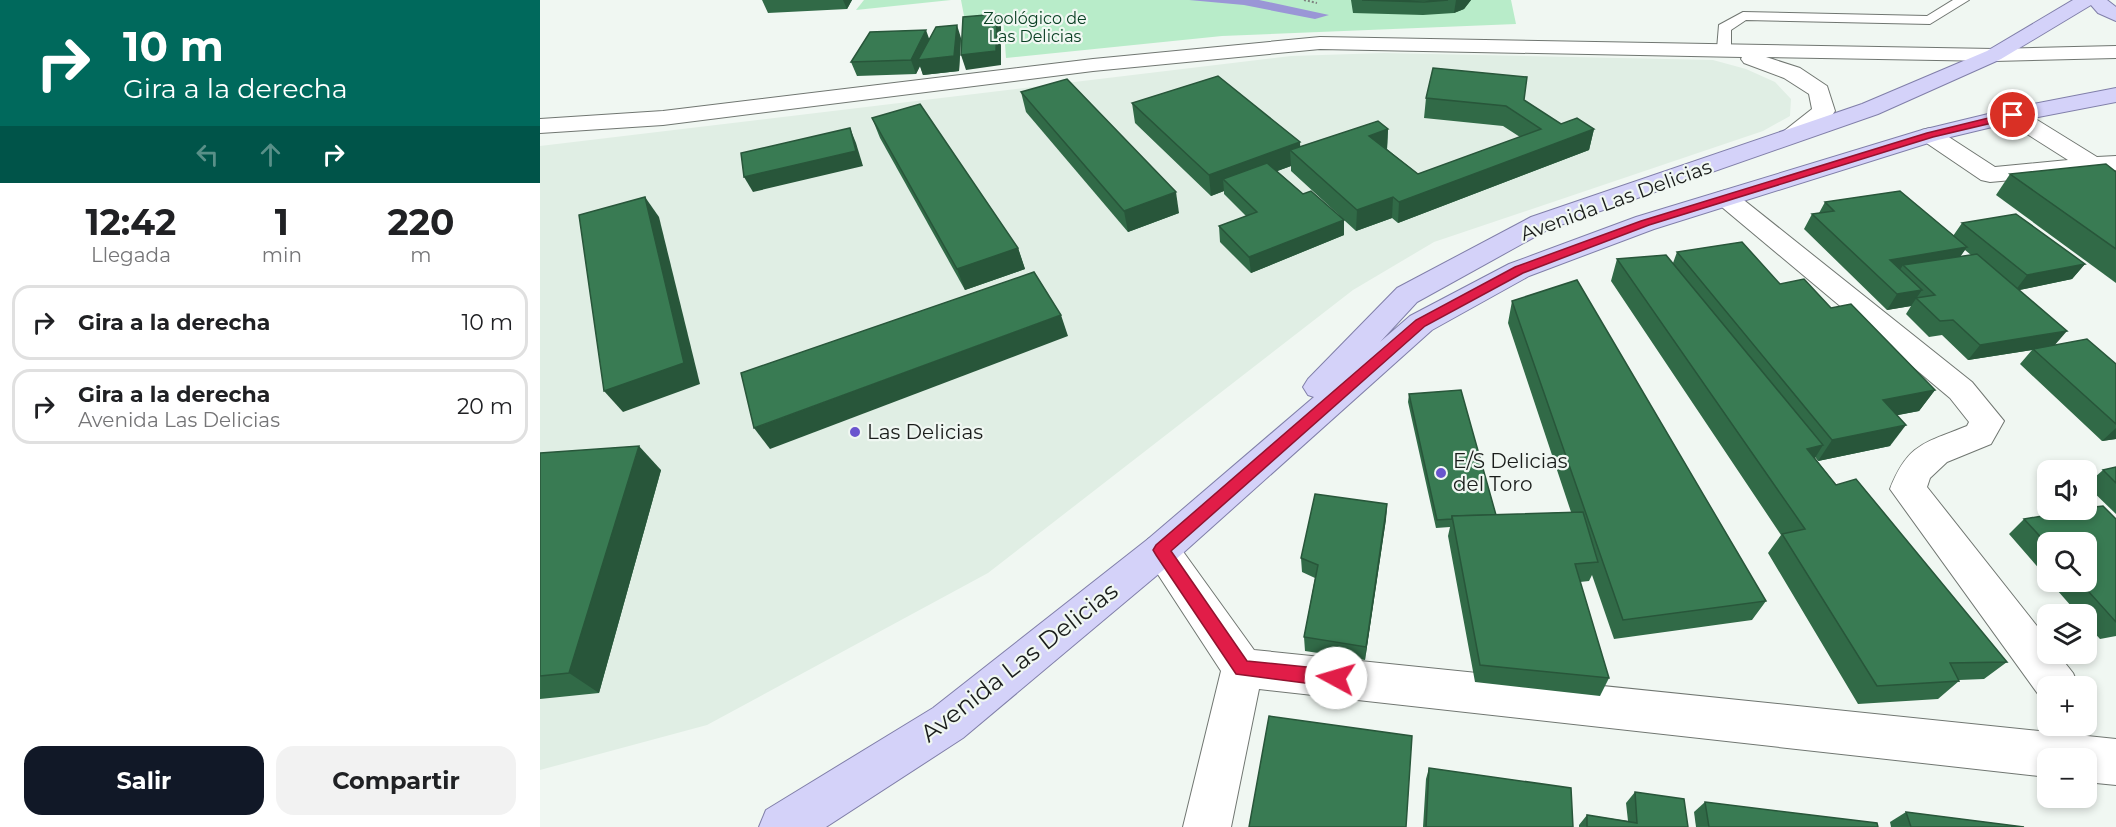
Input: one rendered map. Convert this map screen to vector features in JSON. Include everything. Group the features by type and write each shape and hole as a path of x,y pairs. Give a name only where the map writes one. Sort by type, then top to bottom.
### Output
{"main road":[{"name":"Avenida Las Delicias","path":"1161,550 1407,295 1540,223 1870,109 1994,56 2086,0"},
{"path":"2097,0 2105,9 2116,15"},
{"name":"Avenida Las Delicias","path":"783,827 948,723 1161,550 1421,323 1519,270 1645,223 1930,135 2013,115 2116,95"}],"street":[{"path":"540,126 663,118 1082,67 1320,42 1994,56 2116,52"},
{"path":"1724,50 1792,74 1819,91 1824,111 1787,138"},
{"path":"2013,115 2106,165 2116,182"},
{"path":"1930,135 1990,175 2106,165"},
{"path":"1726,198 1960,390 1987,421 1979,435 1935,453 1915,470 1908,489 2050,676"},
{"path":"1161,550 1242,668 1207,827"},
{"path":"1242,668 2037,754"},
{"path":"2097,760 2116,762"}],"lane":[{"path":"1724,50 1724,28 1743,16 1930,20 1962,0"}],"path":[{"path":"1304,0 1317,3"}],"shaded area":[{"path":"1189,0 1259,0 1329,15 1315,19 1244,5"},
{"name":"Las Delicias","path":"1384,53 1713,60 1746,69 1775,82 1791,99 1790,116 1763,131 1434,242 1353,290 988,573 707,725 540,770 540,146 1291,56"}],"green space":[{"name":"Zoológico de Las Delicias","path":"864,0 951,0 856,10"},
{"name":"Zoológico de Las Delicias","path":"961,0 1511,0 1516,24 1222,36 1006,58 1003,17 965,21"}],"building":[{"path":"1362,0 1448,0 1424,2"},
{"path":"997,14 996,51 961,55 963,17"},
{"path":"957,25 954,56 918,60 936,27"},
{"path":"926,30 911,60 851,62 870,32"},
{"path":"1433,68 1527,77 1524,100 1561,124 1577,118 1594,129 1399,202 1393,197 1357,210 1290,150 1378,121 1388,129 1369,136 1418,174 1541,129 1506,106 1426,98"},
{"path":"1218,76 1300,142 1209,175 1132,103"},
{"path":"1067,79 1176,192 1124,211 1021,92"},
{"path":"920,104 1018,248 957,269 872,118"},
{"path":"850,128 856,151 744,177 741,153"},
{"path":"1267,163 1303,194 1311,191 1344,220 1249,257 1219,226 1257,212 1223,179"},
{"path":"2106,164 2116,172 2116,249 2010,174"},
{"path":"1900,191 1967,247 1890,260 1922,290 1897,294 1812,214 1834,211 1825,202"},
{"path":"645,197 684,363 604,391 579,215"},
{"path":"2016,214 2085,264 2027,275 1962,223"},
{"path":"1742,242 1780,284 1804,279 1831,308 1851,304 1935,390 1883,400 1906,425 1832,440 1677,252"},
{"path":"1977,254 2067,331 1980,345 1953,320 1940,321 1916,298 1935,295 1903,265"},
{"path":"1666,255 1823,445 1807,449 1836,485 1856,479 2007,662 1950,663 1959,681 1877,686 1782,534 1805,529 1617,259"},
{"path":"1034,272 1061,315 754,428 741,373"},
{"path":"1577,280 1766,601 1623,620 1512,301"},
{"path":"2087,339 2116,364 2116,424 2033,349"},
{"path":"1461,390 1496,515 1452,516 1452,519 1437,520 1409,394"},
{"path":"639,446 569,673 540,676 540,453"},
{"path":"2116,467 2116,483 2103,470"},
{"path":"1315,494 1387,504 1366,647 1304,637 1318,565 1301,558"},
{"path":"2103,506 2116,519 2116,622 2089,592 2097,592 2097,532 2037,533 2024,519 2037,517 2037,520 2097,520 2097,507"},
{"path":"1583,512 1598,562 1575,564 1609,678 1480,665 1452,516"},
{"path":"1269,716 1412,736 1406,827 1249,827"},
{"path":"1429,768 1571,788 1573,827 1426,827"},
{"path":"1635,792 1684,799 1688,827 1587,827 1587,815 1637,823"},
{"path":"1705,802 1877,823 1878,827 1709,827"},
{"path":"1906,812 2024,827 1911,827"}],"place":[{"name":"Las Delicias","path":"855,432"},
{"name":"E/S Delicias del Toro","path":"1441,473"}],"route":[{"path":"1336,678 1242,668 1161,550 1421,323 1519,270 1645,223 1930,135 2013,115"}]}
